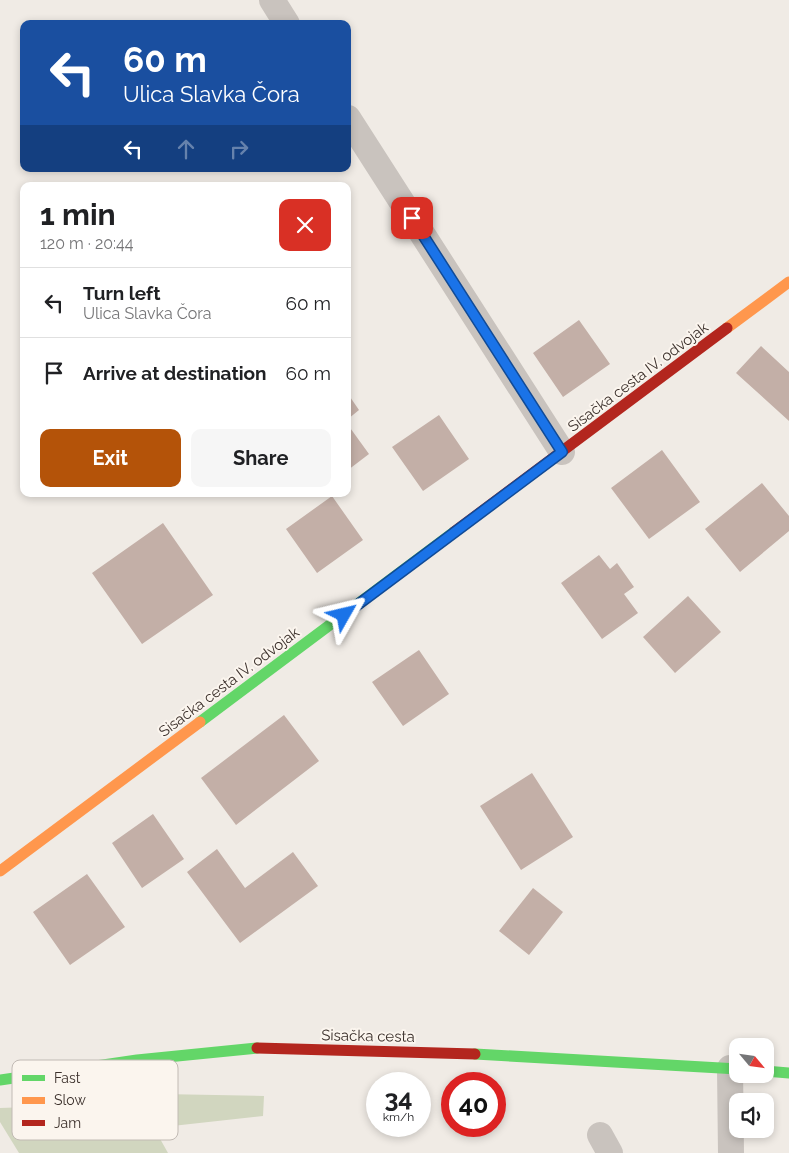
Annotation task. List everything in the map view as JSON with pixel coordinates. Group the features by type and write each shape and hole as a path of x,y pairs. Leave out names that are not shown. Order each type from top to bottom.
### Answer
{"street":[{"path":"272,0 284,20"},
{"path":"351,123 562,452"},
{"name":"Sisačka cesta IV. odvojak","path":"0,871 789,282"},
{"name":"Sisačka cesta","path":"137,1060 253,1048 414,1051 729,1068"},
{"path":"774,1072 789,1073"},
{"path":"731,1153 733,1083"}],"green space":[{"path":"178,1094 264,1096 263,1116 178,1125"},
{"path":"0,1108 12,1108 12,1140 161,1140 168,1153 19,1153 0,1122"}],"building":[{"path":"579,320 610,364 563,397 533,353"},
{"path":"761,346 789,372 789,421 736,373"},
{"path":"351,398 359,410 351,417"},
{"path":"439,415 469,459 423,491 392,447"},
{"path":"351,429 369,454 351,468"},
{"path":"662,450 700,502 649,539 611,488"},
{"path":"762,483 789,516 789,531 740,572 705,529"},
{"path":"333,497 363,540 317,573 286,529"},
{"path":"163,523 213,595 142,644 92,573"},
{"path":"599,555 610,569 617,563 634,587 624,594 638,613 602,639 561,583"},
{"path":"688,596 721,632 675,673 643,637"},
{"path":"419,650 449,694 403,726 372,682"},
{"path":"284,715 319,761 236,825 201,778"},
{"path":"532,773 573,837 521,870 480,806"},
{"path":"153,814 184,859 142,888 112,843"},
{"path":"217,849 245,888 293,852 318,886 240,943 187,872"},
{"path":"87,874 125,927 70,965 33,912"},
{"path":"533,888 563,912 529,955 499,931"}],"traffic: fast":[{"path":"200,722 454,532"},
{"path":"137,1060 257,1048"},
{"path":"475,1054 729,1068"},
{"path":"774,1072 789,1073"},
{"path":"0,1080 12,1078"}],"traffic: slow":[{"path":"727,328 789,282"},
{"path":"0,871 200,722"}],"traffic: jam":[{"path":"454,532 727,328"},
{"path":"257,1048 475,1054"}],"route":[{"path":"344,615 562,452 412,218"}]}
